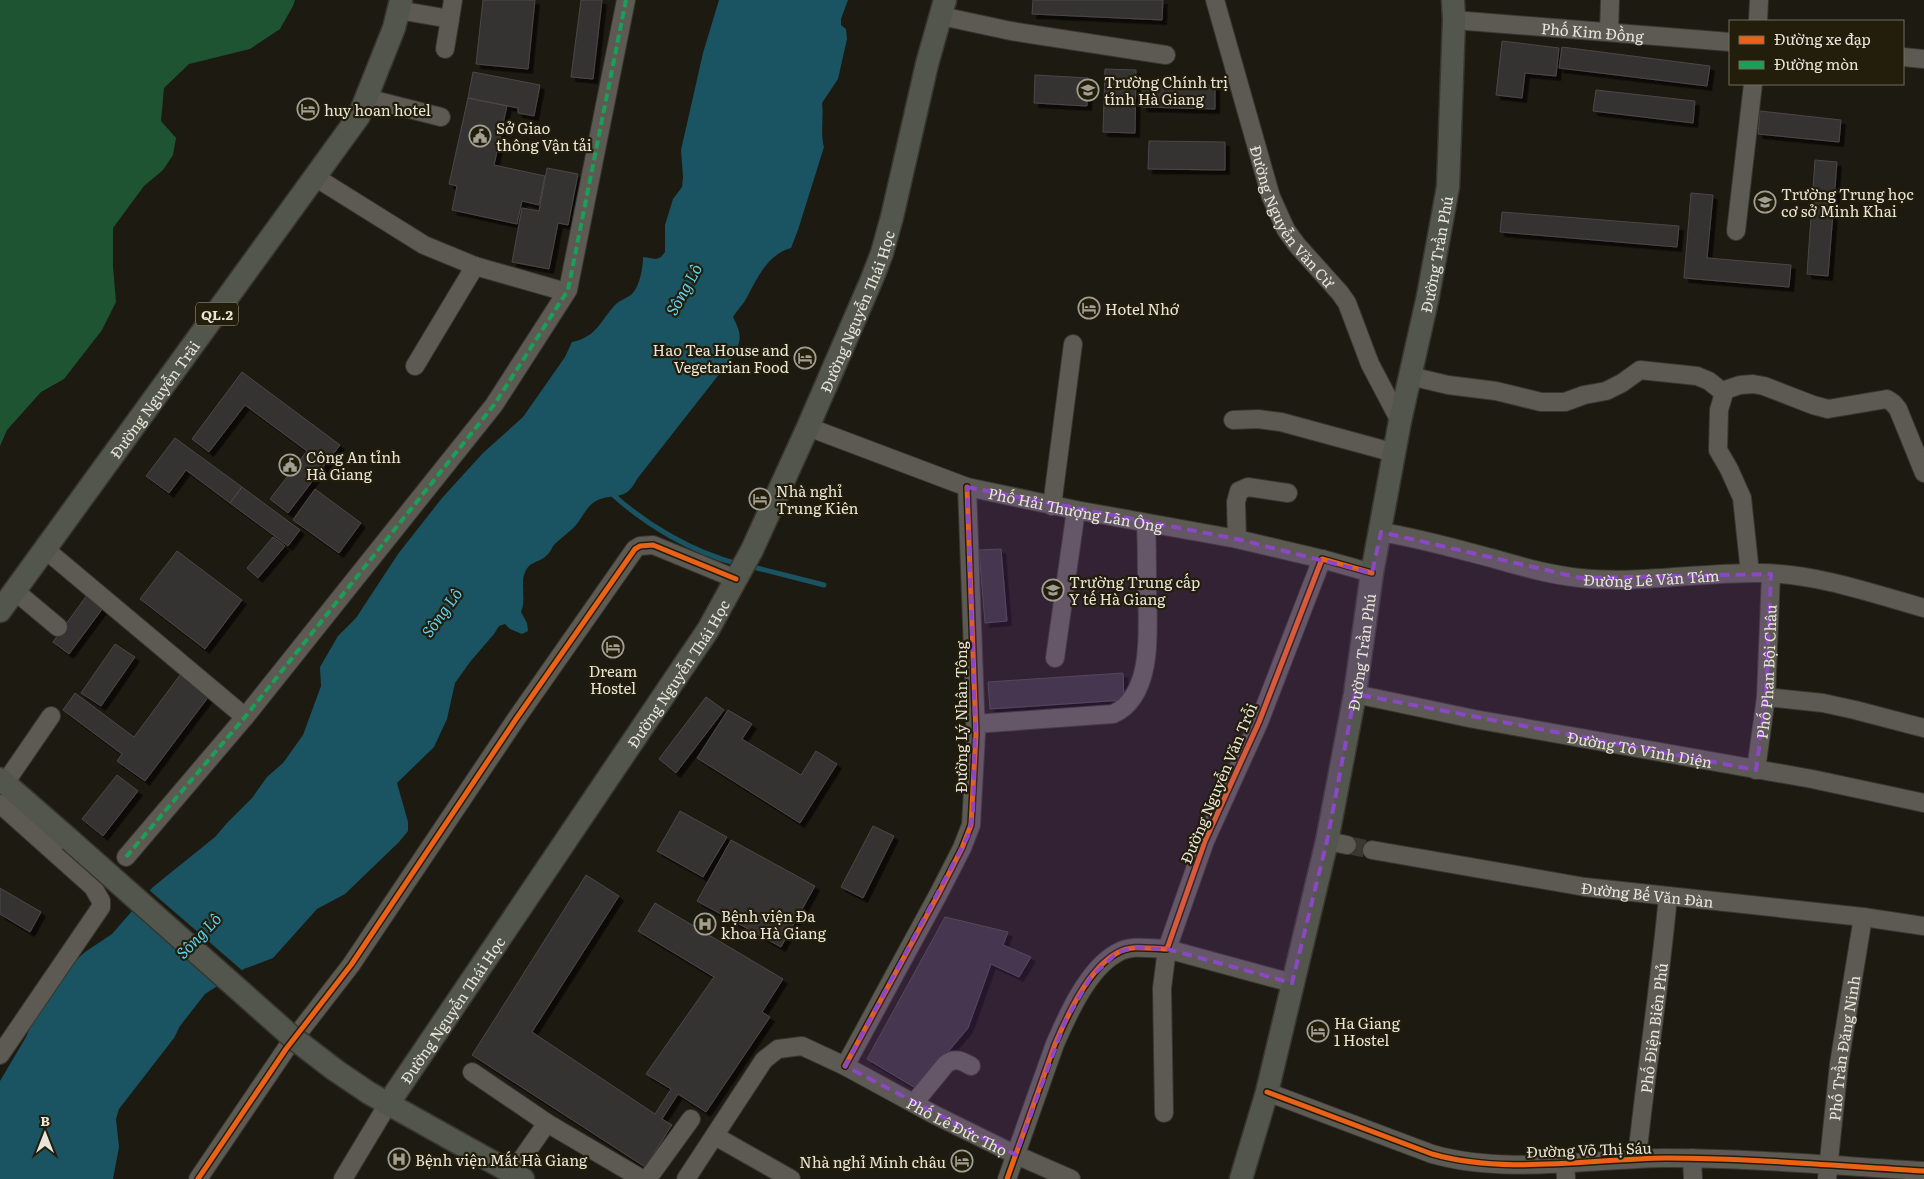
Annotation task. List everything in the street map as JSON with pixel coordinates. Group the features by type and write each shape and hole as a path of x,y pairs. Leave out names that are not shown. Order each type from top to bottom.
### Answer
{"main road":[{"name":"Đường Nguyễn Trãi","path":"0,611 359,116 394,28 399,5"},
{"name":"Đường Nguyễn Thái Học","path":"388,1104 708,630 752,550 808,427 882,253 927,64 943,8"},
{"name":"Đường Trần Phú","path":"1241,1179 1267,1092 1292,984 1337,843 1372,572 1381,532 1400,421 1428,296 1448,187 1454,10"},
{"path":"2,789 70,840 285,1031 335,1070 388,1104 517,1176"}],"street":[{"path":"445,49 453,0"},
{"path":"126,857 245,717 494,405 566,292 626,0"},
{"name":"Đường Nguyễn Văn Cừ","path":"1216,0 1271,197 1279,215 1297,245 1340,292 1347,303 1370,364 1400,421"},
{"path":"1609,32 1610,0"},
{"path":"1758,20 1759,0"},
{"path":"399,5 450,19"},
{"path":"943,8 1011,32 1166,54"},
{"name":"Phố Kim Đồng","path":"1454,10 1609,32 1729,42"},
{"path":"1904,57 1924,59"},
{"path":"1736,231 1752,85"},
{"path":"366,98 441,117"},
{"path":"315,177 424,244 475,266 566,292"},
{"path":"415,366 475,266"},
{"path":"1052,506 1074,344"},
{"path":"1410,376 1496,391 1541,402 1565,402 1606,390 1622,383 1640,370 1697,376 1709,381 1724,393"},
{"path":"1750,573 1742,498 1730,468 1718,450 1719,410 1724,393 1728,390 1740,384 1758,385 1828,409 1887,399 1898,409 1924,473"},
{"path":"1232,420 1258,419 1281,422 1395,453"},
{"name":"Phố Hải Thượng Lãn Ông","path":"808,427 967,487 1052,506 1237,538 1322,559"},
{"name":"Đường Lý Nhân Tông","path":"846,1066 939,894 968,836 971,825 976,724 967,487"},
{"path":"1237,538 1236,502 1239,491 1248,488 1288,493"},
{"path":"1055,658 1076,510"},
{"path":"976,724 1113,714 1122,710 1128,704 1138,686 1147,653 1146,523"},
{"name":"Đường Lê Văn Tám","path":"1381,532 1428,541 1554,574 1581,578 1631,579 1750,573 1772,574 1813,578 1924,608"},
{"path":"198,1179 286,1049 351,965 516,719 635,549 640,546 653,544 737,577"},
{"path":"46,550 245,717"},
{"path":"1322,559 1372,572"},
{"name":"Đường Nguyễn Văn Trỗi","path":"1164,1113 1162,988 1167,950 1204,841 1259,722 1322,559"},
{"name":"Phố Phan Bội Châu","path":"1756,770 1766,697 1772,574"},
{"path":"15,591 58,627"},
{"name":"Đường Tô Vĩnh Diện","path":"1355,694 1474,719 1855,787 1924,803"},
{"path":"1766,697 1831,705 1924,728"},
{"path":"0,1055 101,907 101,901 94,887 2,789 51,716"},
{"name":"Đường Bế Văn Đàn","path":"1372,850 1585,887 1863,917 1924,926"},
{"name":"Phố Điện Biên Phủ","path":"1637,1158 1653,1014 1662,960 1668,896"},
{"name":"Phố Trần Đăng Ninh","path":"1828,1172 1839,1064 1863,917"},
{"path":"1007,1179 1064,1022 1091,977 1118,952 1135,948 1167,950 1292,984"},
{"path":"686,1179 764,1060 778,1049 802,1046 846,1066"},
{"path":"914,1104 946,1064 952,1060 962,1061 971,1066"},
{"name":"Phố Lê Đức Thọ","path":"846,1066 914,1104 1016,1155 1071,1179"},
{"path":"472,1072 547,1123 644,1179 648,1178 691,1119"},
{"name":"Đường Võ Thị Sáu","path":"1267,1092 1452,1160 1565,1171 1637,1158 1692,1158 1828,1172 1915,1173"},
{"path":"343,1179 388,1104"},
{"path":"517,1176 547,1123"},
{"path":"715,1136 790,1179"},
{"path":"1692,1158 1693,1179"}],"highlighted area":[{"path":"967,487 1237,539 1372,573 1381,532 1581,578 1771,574 1766,697 1756,770 1355,694 1327,841 1292,983 1167,949 1135,948 1118,952 1091,977 1065,1022 1016,1155 845,1066 968,836 973,812 975,724"}],"green space":[{"path":"0,0 295,0 280,29 250,49 189,64 164,88 161,121 176,138 173,155 163,170 144,186 113,228 113,266 116,302 102,330 64,379 41,392 7,430 0,446"}],"water":[{"name":"Sông Lô","path":"719,0 848,0 841,19 841,25 846,29 847,39 838,79 822,103 824,147 798,230 791,248 769,261 733,317 740,336 735,354 632,487 622,495 606,497 593,503 576,525 555,544 548,554 528,567 523,580 523,607 521,612 527,623 528,631 522,634 510,629 505,624 499,626 455,683 447,719 434,747 397,783 408,822 408,831 399,842 345,894 317,909 273,958 244,969 205,994 180,1026 174,1038 119,1109 116,1119 119,1147 113,1179 0,1179 0,1081 26,1037 48,986 85,952 112,934 153,887 215,837 252,798 267,777 283,763 303,735 321,686 320,667 338,636 356,618 398,554 442,498 483,453 523,417 565,357 572,342 580,340 593,332 615,305 635,291 642,271 643,257 656,259 665,252 665,225 673,199 682,187 681,150 703,53"}],"pier":[{"path":"148,889 244,972 221,987 131,909"}],"building":[{"path":"483,0 535,0 528,69 476,64"},
{"path":"581,0 602,0 593,79 571,77"},
{"path":"1033,0 1163,0 1162,20 1032,14"},
{"path":"1502,41 1559,48 1556,76 1525,73 1522,98 1496,95"},
{"path":"1562,47 1710,66 1707,86 1559,68"},
{"path":"1105,69 1136,70 1135,133 1103,132"},
{"path":"473,72 540,85 534,116 518,113 518,108 468,98"},
{"path":"1035,75 1088,78 1087,106 1034,103"},
{"path":"1143,85 1215,86 1215,109 1142,107"},
{"path":"1596,90 1695,101 1693,123 1593,111"},
{"name":"Sở Giao thông Vận tải","path":"468,98 507,106 494,165 545,176 539,205 522,201 517,224 452,210 457,186 449,184"},
{"path":"1760,111 1841,120 1839,142 1758,134"},
{"path":"1149,141 1225,142 1225,170 1148,169"},
{"path":"1815,160 1837,162 1828,276 1807,274"},
{"path":"547,168 578,174 568,225 558,223 549,269 512,262 522,208 539,211"},
{"path":"1691,193 1713,195 1707,258 1791,265 1789,287 1684,278"},
{"path":"1502,212 1679,226 1677,247 1500,232"},
{"path":"242,372 340,445 288,513 270,499 307,451 245,405 209,452 192,439"},
{"path":"175,438 242,487 230,503 186,470 169,493 146,476"},
{"path":"242,487 300,530 288,546 230,503"},
{"path":"315,489 361,523 339,553 293,520"},
{"path":"273,537 285,546 258,578 247,568"},
{"path":"1001,549 1007,621 985,623 979,550"},
{"path":"177,551 242,600 205,649 140,599"},
{"path":"90,591 106,604 69,654 53,642"},
{"path":"115,644 135,657 101,706 81,693"},
{"path":"1123,673 1124,700 990,709 988,682"},
{"path":"180,675 209,696 145,781 117,761 122,754 63,710 75,693 134,737"},
{"path":"706,697 724,710 676,773 659,759"},
{"path":"728,710 752,724 742,739 801,775 816,751 837,764 800,823 697,758"},
{"path":"117,775 138,791 103,836 82,819"},
{"path":"680,811 727,837 703,877 657,851"},
{"path":"873,826 894,836 863,898 841,887"},
{"path":"731,840 815,886 781,947 697,901"},
{"path":"586,875 619,896 532,1032 655,1114 671,1089 646,1074 714,977 638,931 655,903 783,979 762,1012 770,1017 706,1112 678,1094 662,1119 672,1125 645,1167 472,1055"},
{"path":"0,888 41,912 30,932 0,914"},
{"path":"945,917 1008,932 1003,945 1031,957 1019,977 991,964 968,1028 917,1089 867,1059"}],"waterway":[{"path":"611,493 639,516 670,536 687,545 738,564"},
{"path":"749,566 824,585"}],"tunnel":[{"path":"1347,845 1372,850"}],"marked path":[{"path":"126,857 245,717 494,405 568,290 626,0"}],"cycle path":[{"path":"845,1066 939,893 962,848 971,825 976,734 967,487"},
{"path":"198,1179 286,1049 351,965 516,719 635,549 640,546 653,545 736,579"},
{"path":"1007,1179 1055,1044 1066,1019 1088,981 1107,960 1123,950 1135,948 1167,949 1205,841 1259,722 1322,559 1372,573"},
{"path":"1267,1092 1432,1154 1489,1164 1518,1165 1698,1158 1924,1171"}],"place":[{"name":"Trường Chính trị tỉnh Hà Giang","path":"1088,90"},
{"name":"huy hoan hotel","path":"308,109"},
{"name":"Sở Giao thông Vận tải","path":"480,136"},
{"name":"Trường Trung học cơ sở Minh Khai","path":"1765,202"},
{"name":"Hotel Nhớ","path":"1089,308"},
{"name":"Hao Tea House and Vegetarian Food","path":"805,358"},
{"name":"Công An tỉnh Hà Giang","path":"290,465"},
{"name":"Nhà nghỉ Trung Kiên","path":"760,499"},
{"name":"Trường Trung cấp Y tế Hà Giang","path":"1053,590"},
{"name":"Dream Hostel","path":"613,647"},
{"name":"Bệnh viện Đa khoa Hà Giang","path":"705,924"},
{"name":"Ha Giang 1 Hostel","path":"1318,1031"},
{"name":"Bệnh viện Mắt Hà Giang","path":"399,1159"},
{"name":"Nhà nghỉ Minh châu","path":"962,1161"}]}
